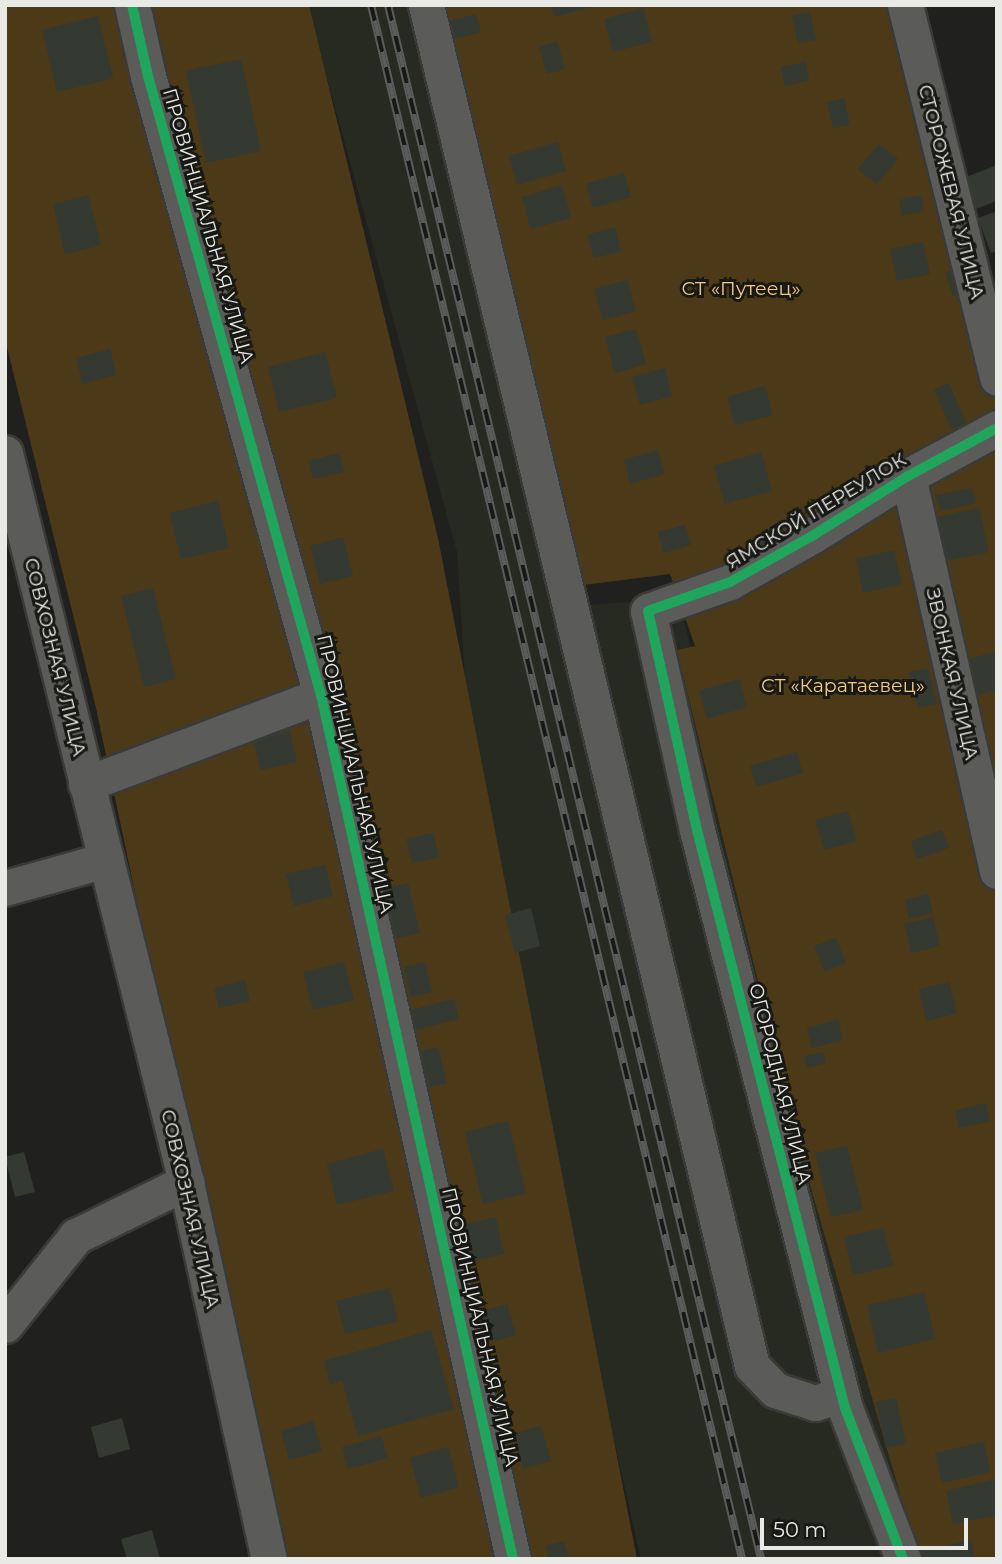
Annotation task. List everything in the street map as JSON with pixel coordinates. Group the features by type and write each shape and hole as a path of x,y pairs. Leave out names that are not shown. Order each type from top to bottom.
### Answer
{"street":[{"name":"ПРОВИНЦИАЛЬНАЯ УЛИЦА","path":"132,5 152,89 321,695 513,1559"},
{"path":"426,5 752,1366 775,1390 815,1403 842,1394"},
{"name":"СТОРОЖЕВАЯ УЛИЦА","path":"905,5 997,378"},
{"name":"ЯМСКОЙ ПЕРЕУЛОК","path":"648,611 730,582 812,537 908,476 997,428"},
{"name":"СОВХОЗНАЯ УЛИЦА","path":"5,453 186,1182 270,1559"},
{"name":"ЗВОНКАЯ УЛИЦА","path":"908,476 997,871"},
{"name":"ОГОРОДНАЯ УЛИЦА","path":"648,611 697,830 842,1394 904,1559"},
{"path":"86,784 321,695"},
{"path":"5,888 106,860"},
{"path":"5,1325 76,1236 186,1182"}],"shaded area":[{"path":"307,5 447,5 583,605 678,599 932,1559 641,1559 474,823 457,552"}],"green space":[{"path":"5,5 309,5 438,538 637,1559 276,1559 96,708 5,339"},
{"path":"442,5 901,5 997,350 997,1559 919,1559 796,1137 677,650 695,646 670,574 583,585"}],"building":[{"path":"551,5 595,5 595,6 554,17"},
{"path":"643,8 652,42 613,52 604,19"},
{"path":"810,12 816,40 798,43 792,16"},
{"path":"476,14 481,32 447,41 442,23"},
{"path":"98,16 113,78 57,92 42,30"},
{"path":"557,41 565,69 547,74 539,47"},
{"path":"241,59 261,151 206,163 186,71"},
{"path":"805,62 809,80 785,86 781,67"},
{"path":"844,98 850,125 833,128 827,102"},
{"path":"558,142 566,171 517,185 509,156"},
{"path":"879,144 898,159 877,184 858,169"},
{"path":"997,165 997,201 973,210 961,179"},
{"path":"624,173 631,197 593,208 586,184"},
{"path":"562,185 571,218 531,229 522,197"},
{"path":"88,195 101,245 65,254 53,204"},
{"path":"921,195 924,211 902,216 899,200"},
{"path":"997,211 997,251 991,253 978,218"},
{"path":"615,227 621,251 594,258 587,235"},
{"path":"923,242 930,274 897,281 890,249"},
{"path":"960,267 969,289 953,296 945,273"},
{"path":"627,280 636,311 603,320 594,289"},
{"path":"636,329 646,364 615,373 605,337"},
{"path":"110,349 116,375 82,384 76,358"},
{"path":"325,352 337,398 279,412 268,367"},
{"path":"665,368 672,396 640,405 632,377"},
{"path":"949,383 966,423 951,429 934,389"},
{"path":"765,386 773,415 735,425 727,397"},
{"path":"658,450 664,474 630,484 624,460"},
{"path":"761,452 772,491 725,504 714,466"},
{"path":"339,453 344,472 313,479 308,461"},
{"path":"972,488 976,503 940,511 936,495"},
{"path":"218,501 229,548 181,559 169,513"},
{"path":"979,508 989,552 942,562 932,518"},
{"path":"685,525 691,545 663,553 658,532"},
{"path":"343,537 353,576 320,584 310,546"},
{"path":"894,550 902,584 863,593 856,559"},
{"path":"153,588 176,679 144,687 121,596"},
{"path":"997,652 997,690 978,695 970,658"},
{"path":"928,668 937,704 918,708 909,672"},
{"path":"739,679 747,707 707,719 699,691"},
{"path":"290,731 297,762 261,770 253,740"},
{"path":"797,752 803,773 756,787 750,766"},
{"path":"848,811 857,841 824,850 815,820"},
{"path":"942,830 949,848 917,859 911,841"},
{"path":"433,833 439,857 412,863 406,839"},
{"path":"325,865 333,896 294,906 286,874"},
{"path":"408,883 420,933 394,939 382,889"},
{"path":"928,894 933,913 909,919 905,900"},
{"path":"531,908 540,946 515,953 505,915"},
{"path":"933,917 940,946 911,953 904,924"},
{"path":"836,938 846,963 824,971 814,946"},
{"path":"344,962 354,1000 313,1010 303,972"},
{"path":"425,962 432,992 411,997 404,967"},
{"path":"245,980 250,1001 219,1008 214,988"},
{"path":"949,982 957,1013 926,1021 919,989"},
{"path":"454,999 459,1019 408,1032 403,1012"},
{"path":"838,1020 843,1040 812,1048 807,1028"},
{"path":"438,1047 447,1083 426,1088 417,1052"},
{"path":"823,1052 826,1063 807,1068 804,1056"},
{"path":"986,1103 990,1121 959,1128 955,1111"},
{"path":"508,1121 526,1193 483,1204 465,1132"},
{"path":"847,1146 863,1210 831,1217 815,1153"},
{"path":"383,1149 394,1191 337,1205 327,1164"},
{"path":"24,1152 35,1192 15,1197 5,1157"},
{"path":"496,1217 504,1254 470,1262 461,1225"},
{"path":"883,1228 893,1266 853,1275 844,1237"},
{"path":"390,1288 398,1321 345,1334 336,1301"},
{"path":"924,1292 935,1339 878,1353 867,1305"},
{"path":"507,1304 516,1335 491,1342 482,1311"},
{"path":"431,1330 454,1409 358,1436 342,1381 330,1384 324,1361"},
{"path":"896,1398 906,1444 886,1448 876,1402"},
{"path":"122,1418 130,1449 99,1458 91,1427"},
{"path":"313,1421 322,1451 289,1460 281,1431"},
{"path":"541,1426 551,1461 523,1469 513,1434"},
{"path":"381,1436 388,1458 348,1469 342,1447"},
{"path":"984,1442 990,1472 942,1483 935,1453"},
{"path":"448,1447 459,1487 421,1498 410,1458"},
{"path":"997,1479 997,1515 953,1524 946,1491"},
{"path":"152,1530 160,1559 127,1559 121,1539"},
{"path":"971,1540 975,1559 923,1559 921,1551"},
{"path":"564,1541 569,1559 549,1559 545,1546"}],"railway":[{"path":"371,5 742,1559"},
{"path":"388,5 761,1559"}],"cycle path":[{"path":"132,5 148,76 321,695 513,1559"},
{"path":"903,1559 845,1408 697,830 648,611 730,582 812,536 908,476 997,428"}],"park label":[{"name":"СТ «Путеец»","path":"741,289"},
{"name":"СТ «Каратаевец»","path":"843,686"}]}
